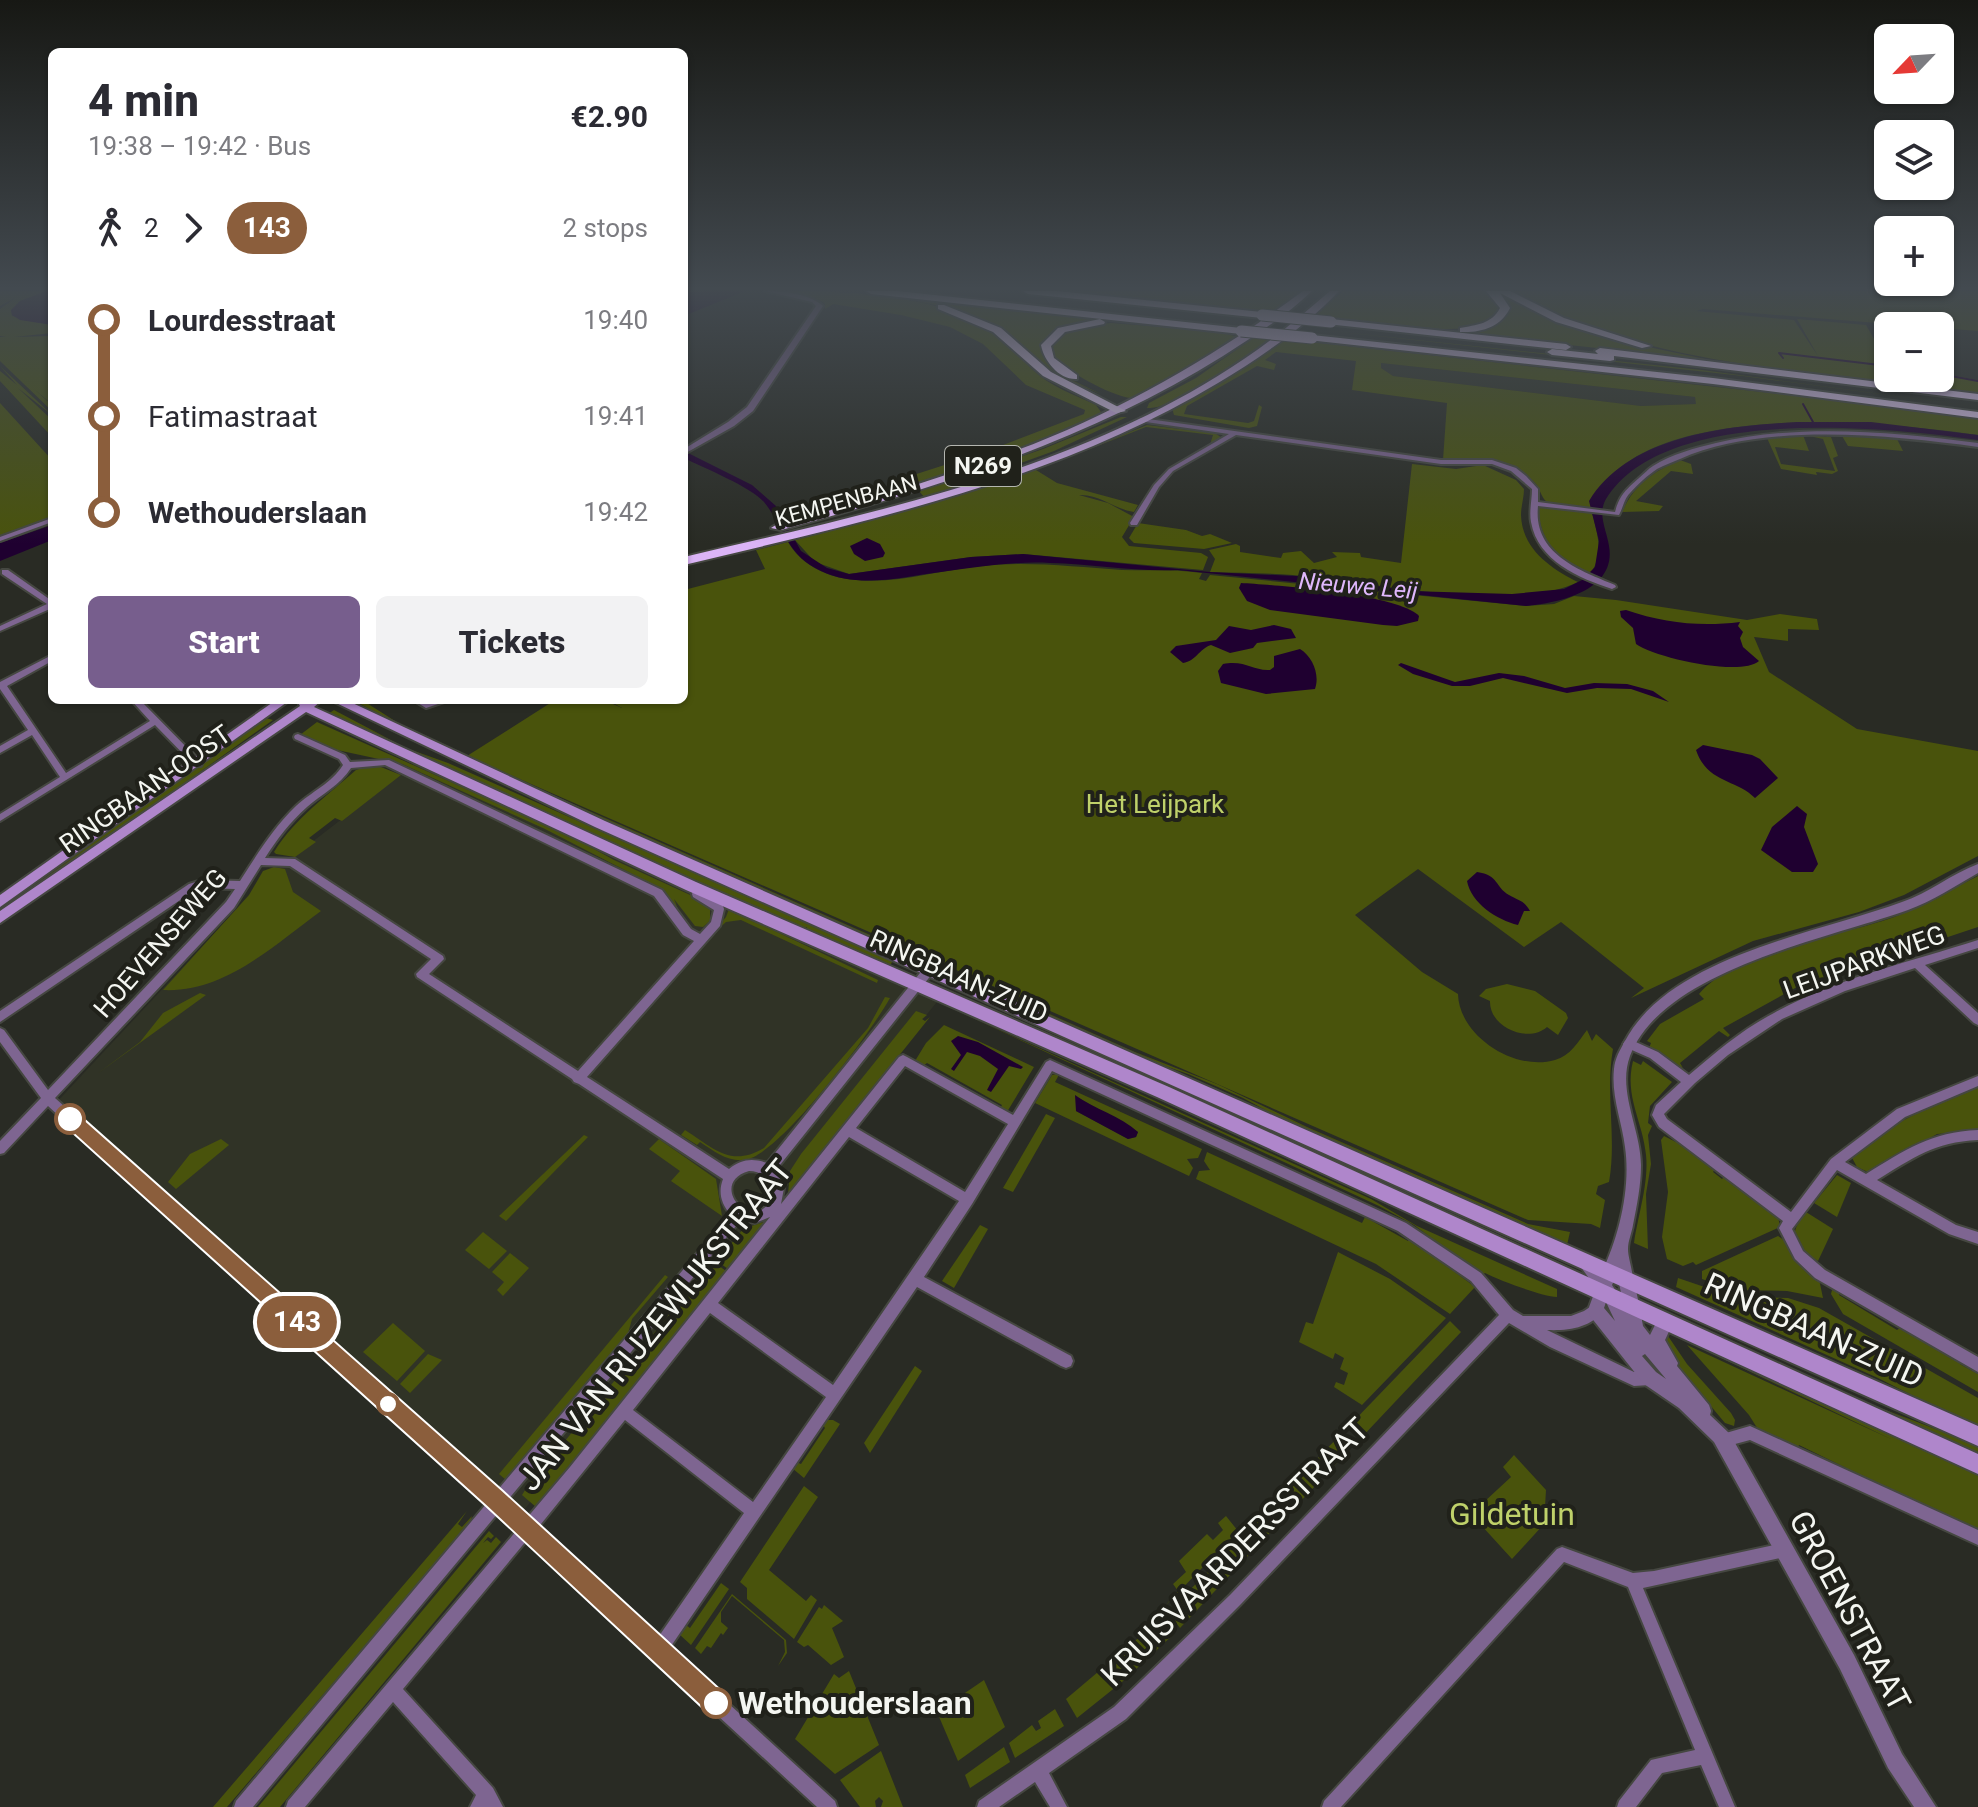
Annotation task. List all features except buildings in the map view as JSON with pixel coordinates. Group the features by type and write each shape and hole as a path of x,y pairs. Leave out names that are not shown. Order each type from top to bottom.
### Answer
{"highway":[{"path":"1050,375 1125,408 1152,415"},
{"path":"1071,375 1141,420"},
{"name":"KEMPENBAAN","path":"688,552 763,539 916,489 1050,441 1189,375"},
{"name":"KEMPENBAAN","path":"801,528 927,500 1016,470 1152,415 1222,375"},
{"path":"1670,375 1978,415"},
{"path":"1718,375 1978,406"},
{"path":"1819,375 1978,397"},
{"path":"745,551 763,539"}],"main road":[{"name":"RINGBAAN-OOST","path":"0,902 279,704"},
{"name":"RINGBAAN-OOST","path":"0,918 305,704"},
{"name":"RINGBAAN-ZUID","path":"312,704 691,886 1608,1290 1978,1436"},
{"name":"RINGBAAN-ZUID","path":"345,704 600,824 1583,1260"},
{"name":"RINGBAAN-ZUID","path":"1608,1290 1632,1309 1978,1464"}],"street":[{"path":"688,449 750,409 773,375"},
{"path":"1152,415 1234,432"},
{"path":"1141,420 1441,462 1477,459 1493,462 1531,485 1536,494 1534,522 1545,547 1574,571 1612,587"},
{"path":"1134,523 1156,486 1171,470 1225,442 1234,432"},
{"path":"1536,504 1619,513 1626,492 1651,472 1683,456 1733,441 1777,435 1842,432 1978,445"},
{"path":"0,539 48,521"},
{"path":"5,572 48,601"},
{"path":"0,629 48,606"},
{"path":"48,660 1,685 65,778"},
{"path":"139,704 198,764"},
{"path":"0,818 156,721"},
{"path":"0,750 33,731"},
{"path":"298,737 342,757 348,765 386,762 613,869 658,893 687,932 700,939"},
{"name":"HOEVENSEWEG","path":"0,1149 216,921 292,816 341,776 348,765"},
{"path":"257,861 292,862 439,959 421,974 731,1177"},
{"path":"1515,1318 1568,1324 1585,1321 1608,1290 1620,1248 1634,1165 1620,1084 1621,1067 1640,1024 1688,987 1738,961 1774,946 1906,906 1978,868"},
{"path":"0,1017 197,885 242,885"},
{"path":"578,1079 716,923 719,909 691,886"},
{"name":"LEIJPARKWEG","path":"1792,1220 1663,1123 1658,1115 1660,1109 1689,1081 1747,1037 1796,1007 1978,944"},
{"path":"1918,965 1978,1020"},
{"path":"769,1170 928,971"},
{"path":"0,1033 48,1099 498,1503 829,1807"},
{"path":"1629,1044 1654,1055 1689,1081"},
{"name":"JAN VAN RIJZEWIJKSTRAAT","path":"294,1807 624,1411 903,1060 1015,1122"},
{"name":"RINGBAAN-ZUID","path":"1015,1122 1050,1065 1402,1227 1476,1277 1515,1318 1555,1342 1634,1379 1650,1378"},
{"path":"1978,1081 1901,1113 1835,1163 1785,1228 1799,1255 1814,1269 1978,1365"},
{"path":"658,1651 915,1279 1015,1122"},
{"path":"848,1130 968,1200"},
{"path":"1866,1180 1935,1139 1953,1134 1978,1135"},
{"path":"1835,1163 1953,1230 1978,1238"},
{"path":"753,1166 769,1170 779,1186 775,1201 754,1215 738,1214 726,1202 724,1194 731,1177 753,1166"},
{"path":"242,1807 738,1214"},
{"name":"RINGBAAN-ZUID","path":"1583,1260 1608,1290 1632,1309 1636,1330 1690,1393 1724,1440"},
{"path":"915,1279 1066,1361"},
{"name":"RINGBAAN-ZUID","path":"1608,1290 1650,1378 1685,1402 1724,1440"},
{"name":"RINGBAAN-ZUID","path":"1608,1290 1627,1331 1642,1352 1673,1382 1690,1393"},
{"path":"709,1304 835,1395"},
{"name":"KRUISVAARDERSSTRAAT","path":"985,1807 1120,1713 1515,1318"},
{"path":"1665,1323 1656,1341 1666,1358 1709,1407 1724,1440 1750,1433 1978,1538"},
{"path":"624,1411 753,1511"},
{"name":"GROENSTRAAT","path":"1724,1440 1847,1662 1895,1761 1926,1807"},
{"path":"1330,1807 1562,1554 1633,1581 1784,1550"},
{"path":"1633,1581 1727,1807"},
{"path":"392,1689 487,1803"},
{"path":"1625,1807 1657,1766 1705,1756"},
{"path":"1038,1770 1059,1807"}],"shaded area":[{"path":"1495,375 1695,397 1697,404 1641,406 1393,376"},
{"path":"417,761 941,997 515,1521 54,1105 268,876"}],"green space":[{"path":"0,375 5,375 17,385 8,375 48,411 18,388 48,416 48,433 0,381"},
{"path":"15,375 48,375 48,401 35,390 48,401 48,407"},
{"path":"1016,375 1040,375 1062,390 1096,405 1101,412 1098,417 992,459 913,486 904,478 985,452 1084,414 1085,410 1026,385"},
{"path":"1078,375 1173,375 1130,398"},
{"path":"1220,375 1176,400 1147,408 1149,403 1196,378"},
{"path":"1228,375 1241,375 1187,406 1184,414 1248,423 1254,421 1259,405 1262,407 1257,426 1249,428 1174,415 1172,408"},
{"path":"1354,375 1392,375 1641,406 1696,404 1695,397 1495,375 1612,375 1978,418 1978,435 1883,425 1824,423 1764,424 1706,432 1654,448 1614,473 1590,509 1547,502 1524,473 1502,462 1443,460 1447,403 1352,390"},
{"path":"1737,375 1743,376 1978,407"},
{"path":"1827,375 1874,375 1874,381"},
{"path":"1954,376 1978,380 1978,393 1954,390"},
{"path":"0,403 48,456 48,520 0,537"},
{"path":"1127,417 1054,451 925,498 919,491 1043,449"},
{"path":"1147,425 1215,433 1222,438 1209,448 1213,435 1146,427 1036,470 1057,483 1138,505 1134,512 1094,497 1079,495 1108,503 1134,517 1122,537 1129,546 1201,553 1208,557 1203,570 1023,554 971,557 849,574 815,562 795,540 973,489"},
{"path":"1803,435 1809,451 1775,447 1781,464 1835,471 1823,439 1805,435 1831,437 1838,456 1833,458 1838,471 1832,474 1816,472 1817,475 1781,469 1767,438"},
{"path":"1842,436 1897,439 1903,451 1848,446"},
{"path":"1680,460 1691,464 1693,474 1671,471 1636,501 1663,506 1659,511 1622,512 1645,480"},
{"path":"1412,464 1456,469 1483,465 1516,480 1524,489 1521,515 1532,548 1548,564 1578,582 1552,591 1486,596 1302,576 1210,572 1215,559 1209,550 1236,544 1240,546 1240,552 1281,558 1283,553 1301,551 1314,563 1337,557 1332,552 1360,553 1361,557 1401,563"},
{"path":"1538,506 1592,513 1598,552 1590,574 1569,564 1552,549 1542,529"},
{"path":"1138,523 1186,530 1202,536 1210,534 1232,543 1204,549 1134,543 1129,538"},
{"name":"Het Leijpark","path":"788,542 799,556 822,572 865,581 982,566 1035,564 1192,572 1202,573 1199,579 1206,581 1210,575 1526,606 1554,604 1574,596 1747,620 1780,614 1817,619 1819,630 1788,629 1788,641 1754,637 1769,672 1857,729 1978,751 1978,856 1904,895 1859,912 1753,941 1631,998 1644,988 1561,922 1524,947 1418,869 1355,915 1422,972 1458,994 1468,1024 1479,1037 1507,1055 1523,1061 1555,1060 1569,1052 1587,1030 1592,1041 1596,1034 1613,1049 1610,1083 1611,1165 1609,1182 1598,1186 1596,1194 1605,1200 1600,1228 1591,1224 1528,1220 467,756 549,704 613,704 622,708 615,704 688,704 688,589 765,569 756,550"},
{"path":"360,704 368,704 417,735 961,975 959,978 447,752"},
{"path":"334,710 406,748 448,763 893,961 888,968 805,930 807,927 803,929 367,734 328,714"},
{"path":"266,718 273,720 0,914 0,910"},
{"path":"317,722 565,833 614,860 699,899 710,909 710,921 703,927 695,926 674,899 680,914 665,896 640,878 545,829 402,764 337,750 300,735"},
{"path":"381,767 401,775 342,821 335,818 309,838 316,842 295,857 274,852 312,808 356,770"},
{"path":"274,867 285,869 293,892 321,911 267,952 228,975 186,989 163,990 249,895 263,871"},
{"path":"1978,876 1978,927 1906,951 1913,958 1909,959 1902,952 1801,985 1807,992 1797,987 1723,1028 1730,1035 1728,1037 1719,1031 1680,1063 1683,1068 1649,1048 1651,1043 1647,1041 1660,1024 1704,999 1699,994 1715,979 1737,966 1790,946 1894,917"},
{"path":"729,909 878,980 877,983 741,920 726,922 708,938"},
{"path":"973,980 1135,1052 1217,1084 1528,1224 1570,1232 1567,1245 1296,1127 1243,1098 1133,1055 971,984"},
{"path":"1507,984 1535,991 1566,1013 1568,1018 1558,1035 1547,1027 1530,1034 1520,1033 1496,1018 1490,1001 1479,996 1486,989"},
{"path":"200,993 206,995 97,1074 140,1042 163,1013"},
{"path":"885,997 890,998 880,1014 824,1090 761,1153 745,1160 732,1159 681,1135 685,1130 714,1149 732,1156 752,1154 764,1148 868,1028"},
{"path":"962,997 1095,1057 1124,1064 1382,1179 1381,1183 960,1000"},
{"path":"953,1009 1371,1199 1417,1226 1557,1289 1557,1297 1521,1288 1485,1273 1481,1276 1414,1225 1379,1206"},
{"path":"916,1011 927,1015 922,1019 925,1021 930,1017 788,1194 790,1171 801,1154"},
{"path":"944,1025 1034,1067 1007,1112 1000,1109 1002,1105 927,1063 923,1066 915,1061 926,1043"},
{"path":"1633,1061 1641,1065 1643,1061 1672,1082 1650,1106 1648,1123 1652,1126 1648,1135 1651,1164 1646,1194 1648,1249 1634,1243 1647,1166 1631,1086"},
{"path":"1060,1073 1055,1082 1202,1149 1198,1158 1187,1159 1193,1168 1189,1176 1035,1103 1052,1075","holes":["1079,1098 1138,1132 1136,1137 1128,1139 1076,1111"]},
{"path":"1978,1087 1978,1131 1937,1134 1870,1173 1857,1167 1851,1156 1883,1133 1926,1108"},
{"path":"1046,1114 1055,1118 1013,1192 1003,1188"},
{"path":"584,1135 588,1137 506,1221 499,1216"},
{"path":"1664,1136 1676,1142 1679,1140 1716,1168 1713,1172 1722,1179 1726,1175 1778,1216 1780,1227 1696,1265 1693,1262 1683,1266 1667,1259 1662,1237 1668,1192 1661,1140"},
{"path":"221,1139 229,1145 176,1189 168,1182 190,1154"},
{"path":"659,1139 716,1179 722,1216 671,1181 680,1171 649,1149"},
{"path":"1207,1152 1362,1223 1365,1217 1408,1241 1410,1238 1475,1287 1450,1314 1376,1264 1196,1179 1199,1171 1210,1170 1204,1161"},
{"path":"1837,1175 1851,1183 1837,1217 1814,1203"},
{"path":"1806,1212 1833,1229 1818,1261 1803,1251 1795,1240 1796,1228"},
{"path":"766,1221 728,1269 717,1261 743,1229"},
{"path":"980,1225 988,1229 954,1288 942,1281"},
{"path":"483,1232 507,1251 489,1269 465,1250"},
{"path":"1778,1236 1800,1264 1819,1279 1823,1298 1787,1291 1733,1290 1702,1279 1702,1271"},
{"path":"1338,1252 1390,1279 1446,1318 1362,1405 1334,1387 1336,1382 1344,1385 1348,1373 1340,1369 1344,1358 1335,1353 1333,1359 1299,1342 1306,1322 1313,1324"},
{"path":"510,1253 529,1268 503,1296 497,1290 504,1282 492,1272"},
{"path":"715,1263 726,1271 536,1507 522,1495 527,1487 705,1271"},
{"path":"665,1275 668,1277 632,1319 627,1337 506,1480 499,1474"},
{"path":"1678,1278 1734,1297 1788,1298 1819,1308 1978,1398 1978,1429 1878,1378 1676,1287"},
{"path":"1832,1290 1839,1291 1839,1295 1897,1330 1900,1328 1959,1360 1960,1364 1978,1374 1978,1392 1843,1314 1831,1294"},
{"path":"1450,1321 1461,1332 1361,1438 1349,1426"},
{"path":"393,1323 425,1351 397,1381 363,1352"},
{"path":"1703,1328 1875,1406 1978,1445 1978,1456 1702,1332"},
{"path":"1668,1336 1687,1364 1731,1413 1734,1426 1725,1423 1668,1355 1664,1344"},
{"path":"1686,1341 1978,1473 1978,1534 1965,1527 1965,1523 1847,1472 1846,1468 1799,1445 1798,1449 1759,1431 1749,1415 1687,1345 1893,1440"},
{"path":"428,1354 442,1360 410,1393 400,1384"},
{"path":"915,1366 922,1371 870,1453 864,1443"},
{"path":"825,1420 840,1424 804,1478 792,1468 796,1462 801,1464 825,1428 822,1424"},
{"path":"1341,1434 1353,1446 1329,1471 1318,1458"},
{"name":"Gildetuin","path":"1514,1455 1546,1490 1544,1524 1512,1559 1471,1514 1511,1477 1503,1467"},
{"path":"1315,1462 1319,1466 1311,1481 1315,1486 1297,1505 1285,1492"},
{"path":"804,1486 818,1497 769,1570 806,1601 811,1595 817,1600 794,1639 747,1599 747,1588 740,1582"},
{"path":"1269,1510 1280,1522 1180,1628 1168,1612"},
{"path":"467,1511 458,1524 462,1527 472,1516 470,1523 227,1807 213,1807"},
{"path":"1226,1516 1238,1531 1165,1606 1178,1591 1173,1584 1186,1572 1179,1561 1207,1534 1213,1540 1223,1530 1218,1523"},
{"path":"489,1531 494,1536 491,1539 488,1537 483,1543 487,1540 491,1543 496,1537 501,1542 280,1807 258,1807"},
{"path":"721,1583 729,1589 691,1645 679,1634 686,1625 690,1628"},
{"path":"732,1594 786,1640 787,1653 778,1666 785,1652 784,1640 732,1596 721,1612 721,1622 728,1628 711,1648 707,1646 701,1654 695,1648"},
{"path":"824,1605 843,1621 832,1628 844,1657 831,1665 808,1645 804,1647 797,1642 819,1607 822,1609"},
{"path":"1162,1618 1174,1634 1077,1718 1066,1699"},
{"path":"849,1671 879,1745 835,1774 795,1739 834,1674 839,1678"},
{"path":"984,1680 1005,1727 958,1761 937,1712"},
{"path":"1055,1709 1064,1726 1015,1758 1009,1743 1032,1725 1036,1731 1041,1728 1038,1721"},
{"path":"1004,1747 1010,1762 970,1788 965,1775"},
{"path":"881,1751 903,1807 881,1807 883,1801 879,1797 875,1801 876,1807 860,1807 840,1780"}],"water":[{"name":"Nieuwe Leij","path":"1797,422 1871,422 1978,435 1978,440 1889,430 1779,429 1725,435 1676,448 1635,469 1606,499 1602,517 1609,561 1604,574 1595,584 1568,598 1526,606 1178,570 1050,563 996,565 880,580 850,579 809,565 793,549 758,496 688,460 688,453 752,485 776,506 801,551 827,568 849,574 971,557 1023,554 1210,572 1315,577 1409,591 1512,594 1564,589 1582,580 1595,567 1599,541 1589,501 1607,479 1629,461 1682,438 1741,427"},
{"path":"48,526 48,542 0,561 0,543"},
{"path":"867,538 880,544 885,553 883,557 865,561 854,554 850,546"},
{"path":"1241,583 1362,596 1407,608 1419,616 1418,621 1397,626 1383,625 1270,610 1247,601 1239,588"},
{"path":"1620,611 1682,623 1740,622 1738,626 1743,632 1740,638 1743,647 1759,661 1735,667 1717,666 1661,655 1636,644 1633,628 1621,617"},
{"path":"1274,625 1291,629 1296,638 1257,643 1253,648 1230,653 1211,645 1183,663 1170,652 1176,646 1216,640 1229,626 1251,630"},
{"path":"1300,649 1314,667 1317,678 1315,689 1266,694 1221,683 1218,671 1223,664 1238,663 1270,670 1274,667 1274,656"},
{"path":"1401,663 1455,682 1499,673 1524,676 1565,688 1594,683 1627,684 1653,691 1669,702 1631,689 1597,688 1567,693 1503,678 1470,686 1452,686 1413,674 1398,665"},
{"path":"1703,745 1752,755 1778,778 1755,798 1707,769 1696,750"},
{"path":"1797,806 1807,814 1804,827 1818,864 1813,872 1792,872 1761,850 1772,827"},
{"path":"1477,872 1493,878 1505,892 1528,907 1530,911 1524,911 1518,925 1494,915 1479,903 1467,881"},
{"path":"958,1036 978,1042 1023,1067 1009,1066 991,1092 987,1090 998,1069 980,1056 967,1052 954,1071 951,1069 961,1055 951,1041"},
{"path":"1075,1095 1131,1126 1138,1132 1136,1137 1128,1139 1076,1111"}],"waterway":[{"path":"1954,377 1978,381"},
{"path":"1803,404 1813,422"}],"bus line":[{"name":"143","path":"70,1119 494,1498 525,1530 716,1703"}],"place":[{"name":"Wethouderslaan","path":"716,1703"}]}
